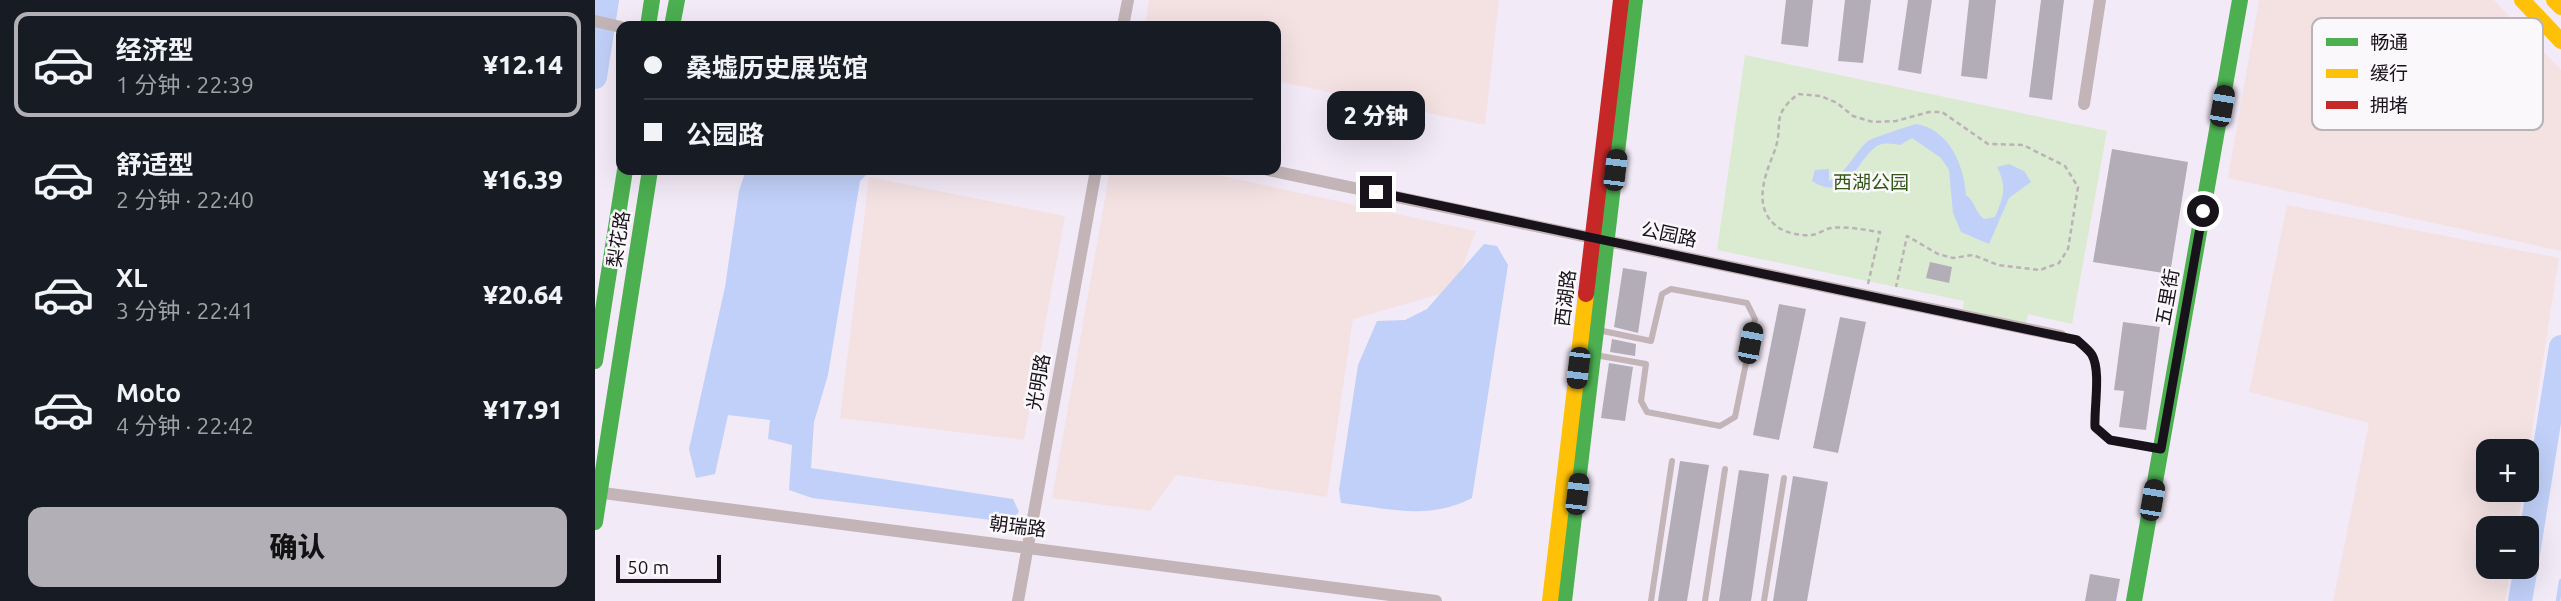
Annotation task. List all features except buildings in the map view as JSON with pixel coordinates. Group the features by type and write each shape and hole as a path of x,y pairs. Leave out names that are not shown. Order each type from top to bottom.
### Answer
{"main road":[{"path":"649,21 652,0"},
{"path":"673,21 677,0"},
{"name":"西湖路","path":"1564,601 1596,330 1600,239 1621,0"},
{"name":"西湖路","path":"1550,601 1635,0"},
{"name":"五里街","path":"2134,601 2241,0"},
{"path":"2522,0 2539,18"},
{"path":"2554,0 2561,8"},
{"path":"2543,22 2561,41"},
{"name":"梨花路","path":"595,361 624,175"},
{"name":"梨花路","path":"595,522 597,492 649,175"}],"street":[{"path":"1124,21 1128,0"},
{"path":"2084,104 2100,0"},
{"path":"595,21 616,26"},
{"name":"公园路","path":"1281,173 2061,336"},
{"name":"光明路","path":"1018,601 1095,175"},
{"name":"朝瑞路","path":"597,492 1436,601"}],"lane":[{"path":"1593,355 1646,364 1641,401 1647,412 1720,426 1735,417 1755,319 1747,303 1671,289 1662,294 1651,341 1596,330"},
{"path":"2061,336 2077,340 2092,355 2098,376 2094,403 2095,427 2110,440 2161,449"},
{"path":"1650,601 1672,460"},
{"path":"1705,601 1725,469"},
{"path":"1764,601 1784,478"}],"path":[{"path":"1866,295 1880,232 1831,228 1811,235 1786,232 1768,220 1762,205 1765,176 1780,141 1778,121 1783,106 1798,94 1821,96 1837,103 1853,116 1873,122 1896,121 1929,112 1942,112 1988,144 2023,145 2065,166 2078,187 2068,249 2059,262 2040,270 1998,265 1973,255 1953,258 1938,254 1907,236 1893,301"}],"shaded area":[{"path":"1149,0 1499,0 1485,125 1281,82 1281,21 1146,21"},
{"path":"2259,0 2494,0 2511,18 2312,18 2312,130 2543,130 2543,51 2561,70 2561,251 2228,178"},
{"path":"1109,175 1217,175 1476,231 1454,290 1353,319 1327,497 1176,475 1150,511 1052,498"},
{"path":"869,177 1065,216 1024,440 840,418"},
{"path":"2287,205 2559,258 2531,439 2476,439 2476,502 2521,502 2519,516 2476,516 2476,579 2509,579 2505,601 2333,601 2369,423 2249,392"}],"green space":[{"name":"西湖公园","path":"1745,55 2107,131 2072,324 2028,314 2026,323 1963,309 1964,301 1717,250"}],"water":[{"path":"1916,124 1937,133 1953,150 1962,172 1966,195 1984,219 1995,217 2002,197 2002,180 1997,167 2009,164 2024,171 2031,182 2009,198 1989,244 1961,232 1953,213 1949,170 1941,158 1912,138 1900,145 1877,146 1843,184 1824,187 1812,181 1815,170 1829,169 1829,181 1846,168 1868,141"},
{"path":"744,175 866,175 860,181 828,375 814,422 811,468 1013,499 1019,512 1008,522 812,498 789,490 792,445 768,439 770,420 728,415 715,474 696,478 689,449 725,287 739,191"},
{"path":"1484,244 1497,246 1508,265 1472,498 1456,505 1424,511 1341,503 1339,490 1358,365 1377,321 1405,320 1427,309"}],"waterway":[{"path":"595,77 607,0"},
{"path":"2534,516 2561,347"},
{"path":"2520,601 2524,579"},
{"path":"2558,601 2561,581"}],"traffic: fast":[{"path":"649,21 652,0"},
{"path":"673,21 677,0"},
{"path":"1564,601 1635,0"},
{"path":"2134,601 2240,0"},
{"path":"595,361 624,175"},
{"path":"595,522 649,175"}],"traffic: slow":[{"path":"2522,0 2539,18"},
{"path":"2554,0 2561,7"},
{"path":"2543,22 2561,41"},
{"path":"1550,601 1586,294"}],"traffic: jam":[{"path":"1586,294 1621,0"}],"route":[{"path":"1376,192 2077,340 2092,355 2098,376 2094,403 2095,427 2110,440 2161,449 2203,211"}]}
